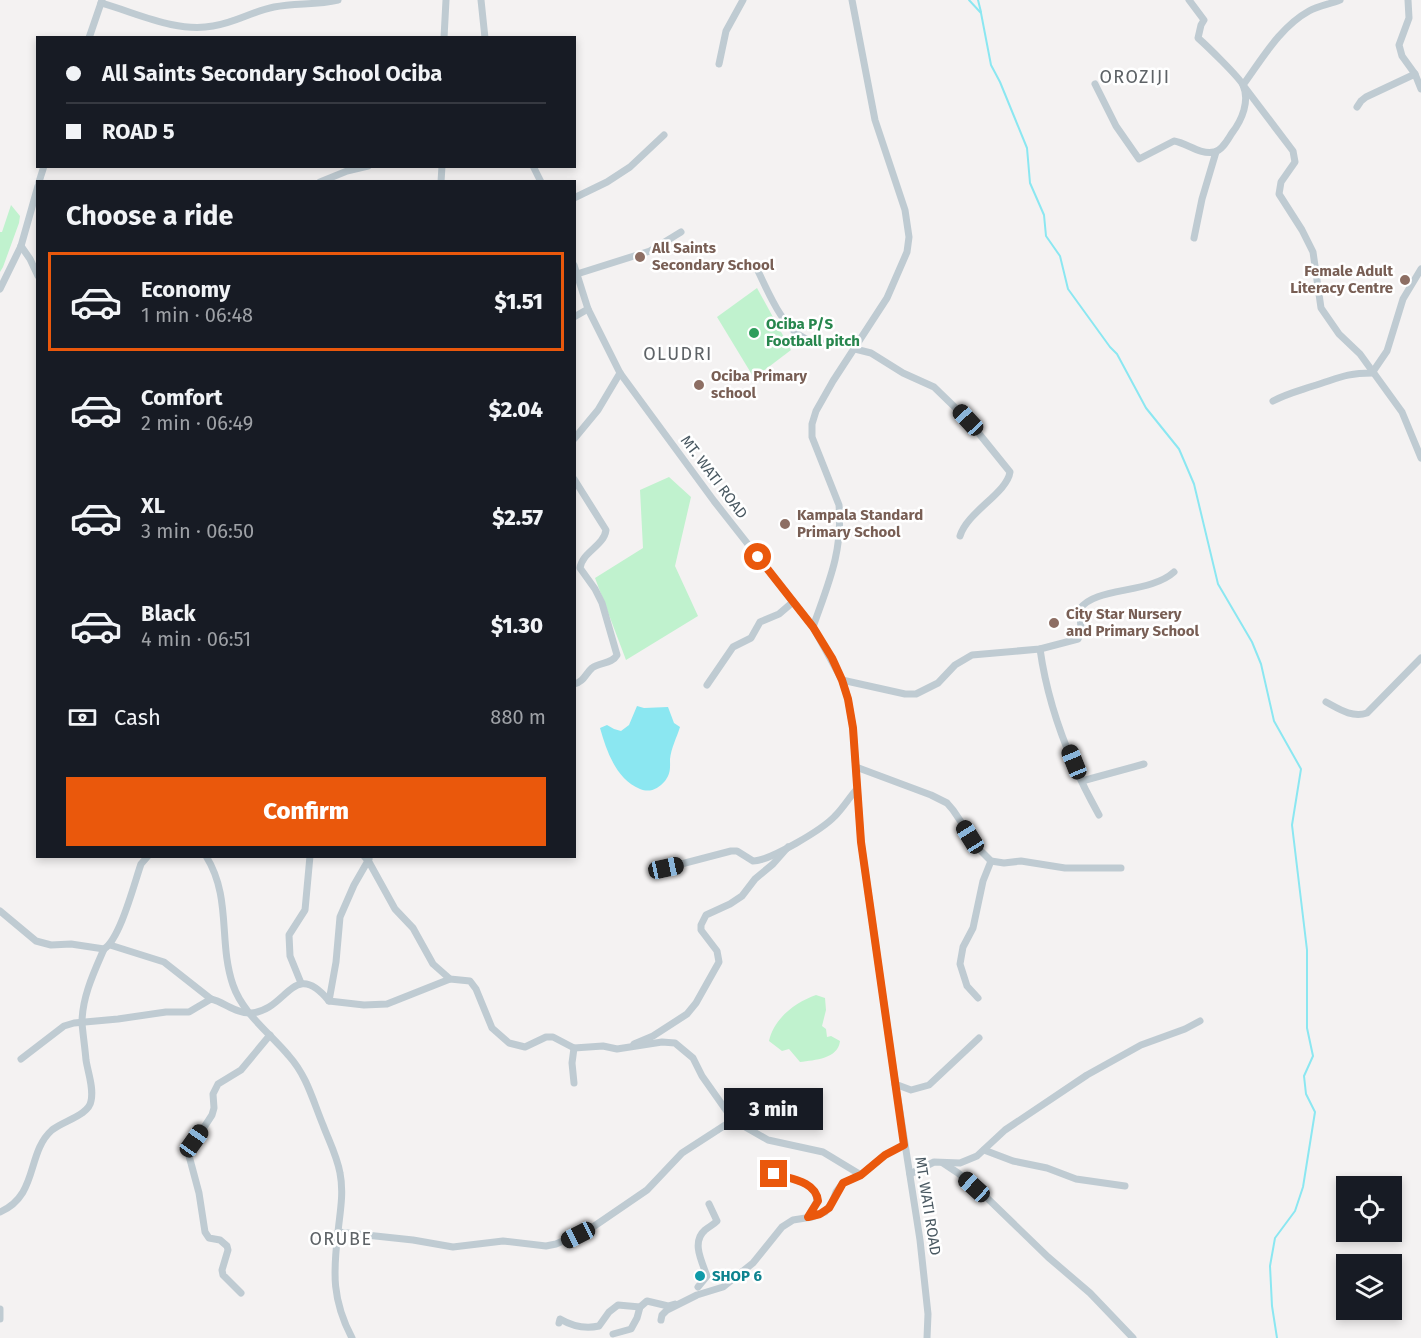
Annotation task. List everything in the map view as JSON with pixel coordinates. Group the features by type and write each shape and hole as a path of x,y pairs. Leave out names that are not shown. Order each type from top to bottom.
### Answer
{"street":[{"path":"90,36 102,2 150,19 179,26 211,27 234,21 265,8 321,4 338,0"},
{"path":"444,36 446,0"},
{"path":"481,0 485,36"},
{"path":"718,64 726,31 743,0"},
{"path":"813,627 838,552 840,517 839,505 812,437 812,424 826,393 887,298 907,252 909,237 905,210 875,120 852,0"},
{"path":"1189,0 1204,20 1198,38 1243,85 1293,151 1295,162 1281,182 1278,188 1279,194 1313,252 1317,294 1321,308 1339,334 1360,354 1402,412 1421,458"},
{"path":"1194,238 1215,152 1244,113 1243,85 1272,45 1288,28 1309,11 1340,0"},
{"path":"1408,0 1409,18 1399,45 1402,56 1415,74 1421,89"},
{"path":"1357,107 1366,97 1415,74"},
{"path":"1095,84 1116,126 1139,159 1174,141 1205,152 1215,152"},
{"path":"576,197 607,182 630,167 664,135"},
{"path":"325,180 360,168"},
{"path":"0,289 21,246 36,193"},
{"path":"577,274 650,251 681,232"},
{"path":"21,246 36,272"},
{"path":"755,265 787,324 805,339 856,346 903,373 934,387 968,420 1010,472 999,490 965,523 960,536"},
{"path":"1372,373 1386,351 1403,299 1421,269"},
{"name":"MT. WATI ROAD","path":"576,271 588,309 620,373 714,501 813,627 842,680 853,728 856,790 895,1084 926,1290 927,1338"},
{"path":"576,316 588,309"},
{"path":"576,437 598,410 620,373"},
{"path":"1273,401 1292,391 1337,376 1372,373"},
{"path":"576,482 606,530 604,537 583,560 580,568 596,589 602,603 617,655 612,661 593,668 582,681 576,683"},
{"path":"842,680 905,694 916,694 938,682 955,665 972,655 1040,649 1078,639 1081,632 1080,609 1085,603 1109,593 1153,584 1174,572"},
{"path":"706,685 734,647 751,638 760,622 779,615 793,602"},
{"path":"1040,649 1042,669 1060,727 1082,781 1099,814"},
{"path":"1326,702 1347,713 1367,713 1421,658"},
{"path":"1082,781 1144,764"},
{"path":"856,767 947,803 980,850 991,861 1021,861 1065,868 1121,868"},
{"path":"666,868 731,851 737,851 753,861 758,861 788,847 835,816 856,790"},
{"path":"623,1049 653,1036 692,1009 719,962 717,951 701,930 702,919 742,896 755,879 788,847"},
{"path":"0,1212 12,1205 26,1188 39,1149 50,1132 58,1125 87,1110 91,1104 92,1096 82,1022 87,993 107,947 118,931 141,864 146,858"},
{"path":"207,858 215,872 222,896 231,979 240,999 250,1013 290,1057 308,1084 336,1156 342,1183 335,1294 352,1338"},
{"path":"301,983 290,956 289,935 304,910 310,858"},
{"path":"329,1001 336,962 340,917 368,858"},
{"path":"368,858 392,904 413,928 429,958 450,979"},
{"path":"978,998 967,986 960,964 963,947 973,928 983,881 991,861"},
{"path":"0,911 36,941 43,944 107,947 164,963 211,999 250,1013 267,1008 301,983 309,983 329,1001 376,1005 387,1004 450,979 470,981 476,989 492,1028 509,1043 525,1047 546,1037 553,1037 574,1048 603,1046 623,1049 669,1041 681,1047 693,1058 702,1076 733,1120 768,1140 823,1152 861,1175"},
{"path":"21,1059 57,1030 74,1023 166,1012 189,1012 211,999"},
{"path":"910,1174 934,1162 960,1163 984,1150 1005,1130 1086,1075 1141,1045 1200,1021"},
{"path":"241,1293 222,1270 227,1246 220,1240 209,1238 204,1232 199,1193 188,1152 212,1115 213,1094 218,1084 241,1070 270,1035"},
{"path":"895,1084 911,1090 929,1085 979,1038"},
{"path":"574,1048 572,1062 574,1083"},
{"path":"338,1232 453,1247 503,1241 546,1246 556,1244 590,1229 647,1190 682,1154 733,1120"},
{"path":"559,1323 560,1318 577,1326 591,1328 599,1326 609,1312 618,1305 640,1306 651,1301 672,1305 697,1293 723,1287 753,1263 782,1227 793,1220 825,1212 843,1183 861,1175 885,1155 904,1145"},
{"path":"984,1150 1012,1161 1047,1168 1076,1179 1125,1186"},
{"path":"942,1162 984,1195 1090,1293 1133,1338"},
{"path":"770,1166 776,1175 796,1179 803,1184 810,1185 815,1190 818,1201 808,1217"},
{"path":"661,1320 667,1310 697,1293 707,1276 699,1253 698,1240 705,1230 717,1221 709,1204"},
{"path":"697,1293 698,1278"},
{"path":"613,1334 631,1329 640,1306"},
{"path":"0,1309 0,1318"}],"green space":[{"path":"11,205 20,216 19,223 0,272 0,232 2,232"},
{"name":"Ociba P/S Football pitch","path":"757,288 791,350 754,378 717,317"},
{"path":"669,477 691,497 675,566 698,616 626,660 595,578 643,548 640,490"},
{"path":"816,995 825,998 826,1010 822,1026 826,1029 827,1037 831,1036 840,1041 835,1052 825,1058 800,1062 789,1049 782,1051 769,1041 776,1025 787,1012"}],"water":[{"path":"637,706 668,707 674,723 680,727 670,759 668,775 660,786 650,790 640,789 619,772 609,755 600,728 607,725 621,731 629,725"}],"waterway":[{"path":"969,0 981,13 991,65 1027,148 1030,183 1044,215 1046,236 1060,256 1068,289 1117,354 1146,408 1179,449 1194,484 1218,584 1252,642 1261,664 1274,721 1301,769 1292,825 1307,950 1307,1028 1313,1056 1304,1076 1306,1094 1315,1112 1303,1187 1295,1211 1275,1238 1270,1266 1272,1306 1277,1338"},
{"path":"978,0 981,12"}],"place":[{"name":"All Saints Secondary School","path":"640,257"},
{"name":"Female Adult Literacy Centre","path":"1405,280"},
{"name":"Ociba P/S Football pitch","path":"754,333"},
{"name":"Ociba Primary school","path":"699,385"},
{"name":"Kampala Standard Primary School","path":"785,524"},
{"name":"City Star Nursery and Primary School","path":"1054,623"},
{"name":"SHOP 6","path":"700,1276"}],"district":[{"name":"OROZIJI","path":"1135,77"},
{"name":"OLUDRI","path":"678,354"},
{"name":"ORUBE","path":"341,1239"}],"route":[{"path":"758,557 813,627 832,658 848,699 853,728 861,842 904,1145 885,1155 861,1175 843,1183 829,1208 812,1217 808,1217 818,1201 815,1190 810,1185 805,1185 796,1179 774,1174"}]}
